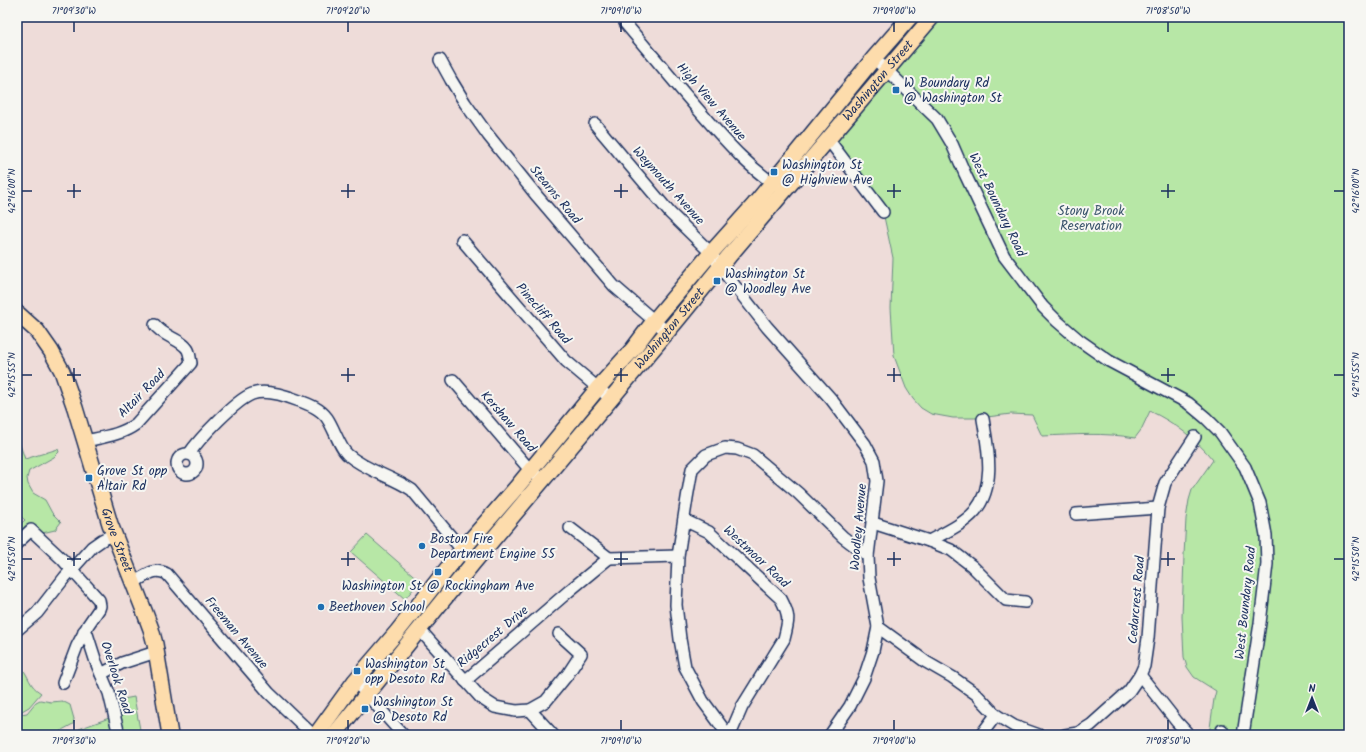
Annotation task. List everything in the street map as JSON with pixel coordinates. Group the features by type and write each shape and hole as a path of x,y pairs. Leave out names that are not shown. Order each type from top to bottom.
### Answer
{"main road":[{"name":"Washington Street","path":"315,735 356,681 462,550 516,488 598,388 633,349 654,321 711,253 828,139 932,17"},
{"name":"Washington Street","path":"334,735 473,563 720,267 874,58 906,18"},
{"name":"Grove Street","path":"17,313 37,331 51,351 62,371 76,408 114,534 148,621 156,652 170,735"}],"street":[{"name":"High View Avenue","path":"625,23 697,109 740,157 763,177 778,187"},
{"name":"West Boundary Road","path":"874,58 937,119 952,144 1004,256 1043,307 1079,340 1109,361 1188,403 1220,432 1245,467 1260,503 1266,535 1267,564 1254,668 1243,735"},
{"name":"Stearns Road","path":"440,60 465,103 488,135 542,202 614,286 667,332"},
{"name":"Weymouth Avenue","path":"595,124 670,213 711,253 720,267"},
{"path":"828,139 883,212"},
{"name":"Pinecliff Road","path":"462,240 566,361 611,399"},
{"name":"Woodley Avenue","path":"720,267 767,327 831,399 865,444 874,460 877,482 868,556 868,578 878,627 873,651 864,678 850,706 830,735"},
{"name":"Altair Road","path":"85,441 118,434 136,424 191,363 189,351 186,347 161,332 155,325"},
{"name":"Kershaw Road","path":"453,380 530,470 543,480"},
{"path":"189,454 196,443 236,404 252,394 265,392 288,396 313,406 327,418 346,454 364,467 401,483 412,490 473,563"},
{"path":"929,542 955,528 975,511 985,494 989,472 988,451 983,418"},
{"name":"Cedarcrest Road","path":"1065,735 1078,732 1091,725 1129,691 1140,675 1144,666 1148,638 1158,508 1165,483 1195,437"},
{"path":"729,735 702,701 685,666 680,639 676,605 678,556 692,469 706,455 725,448 737,449 753,456 798,493 843,537 868,556"},
{"path":"1076,514 1158,508"},
{"name":"Westmoor Road","path":"684,520 709,532 781,599 788,613 788,627 784,639 742,707 729,735"},
{"path":"873,523 950,550 972,566 1006,600 1025,602"},
{"path":"570,528 609,558 678,556"},
{"path":"17,543 31,530 71,569 97,597 100,603 99,609 84,631 74,652 63,683"},
{"path":"17,630 37,613 71,569 92,547 114,534"},
{"name":"Ridgecrest Drive","path":"420,630 465,681 609,558"},
{"name":"Freeman Avenue","path":"133,582 155,571 162,571 168,574 269,693 315,735"},
{"path":"878,627 926,662 952,677 976,694 996,715 1014,726 1039,735"},
{"name":"Overlook Road","path":"84,631 87,634 109,693 118,735"},
{"path":"465,681 481,698 495,707 516,711 530,710 546,701 568,674 581,654 559,634"},
{"path":"101,674 122,663 156,652"},
{"path":"1140,675 1189,735"},
{"path":"356,681 403,735"},
{"path":"530,710 553,735"},
{"path":"981,735 996,715"}],"green space":[{"name":"Stony Brook Reservation","path":"937,17 1349,17 1349,735 1209,735 1216,691 1194,677 1187,667 1184,657 1182,617 1186,519 1189,500 1192,490 1213,460 1200,445 1184,432 1150,411 1141,430 1135,438 1101,434 1042,436 1032,415 1011,414 979,418 953,418 931,414 921,408 906,388 894,356 891,308 893,258 883,212 829,139"},
{"path":"17,436 25,459 58,449 59,452 54,457 29,471 27,478 28,484 33,493 45,500 52,513 61,522 55,530 17,539 17,527 25,520 17,513"},
{"path":"367,535 420,581 405,599 351,552"},
{"path":"17,667 21,667 31,684 41,693 29,707 22,711 21,714 27,713 36,702 40,700 51,702 62,701 70,705 74,719 73,724 62,730 62,735 17,735"},
{"path":"134,697 141,735 133,735 124,732 118,700"},
{"path":"109,718 111,719 117,735 71,735 79,729"}],"place":[{"name":"W Boundary Rd @ Washington St","path":"896,90"},
{"name":"Washington St @ Highview Ave","path":"774,172"},
{"name":"Washington St @ Woodley Ave","path":"717,281"},
{"name":"Grove St opp Altair Rd","path":"89,478"},
{"name":"Boston Fire Department Engine 55","path":"422,546"},
{"name":"Washington St @ Rockingham Ave","path":"438,572"},
{"name":"Beethoven School","path":"321,607"},
{"name":"Washington St opp Desoto Rd","path":"357,671"},
{"name":"Washington St @ Desoto Rd","path":"365,709"}]}
